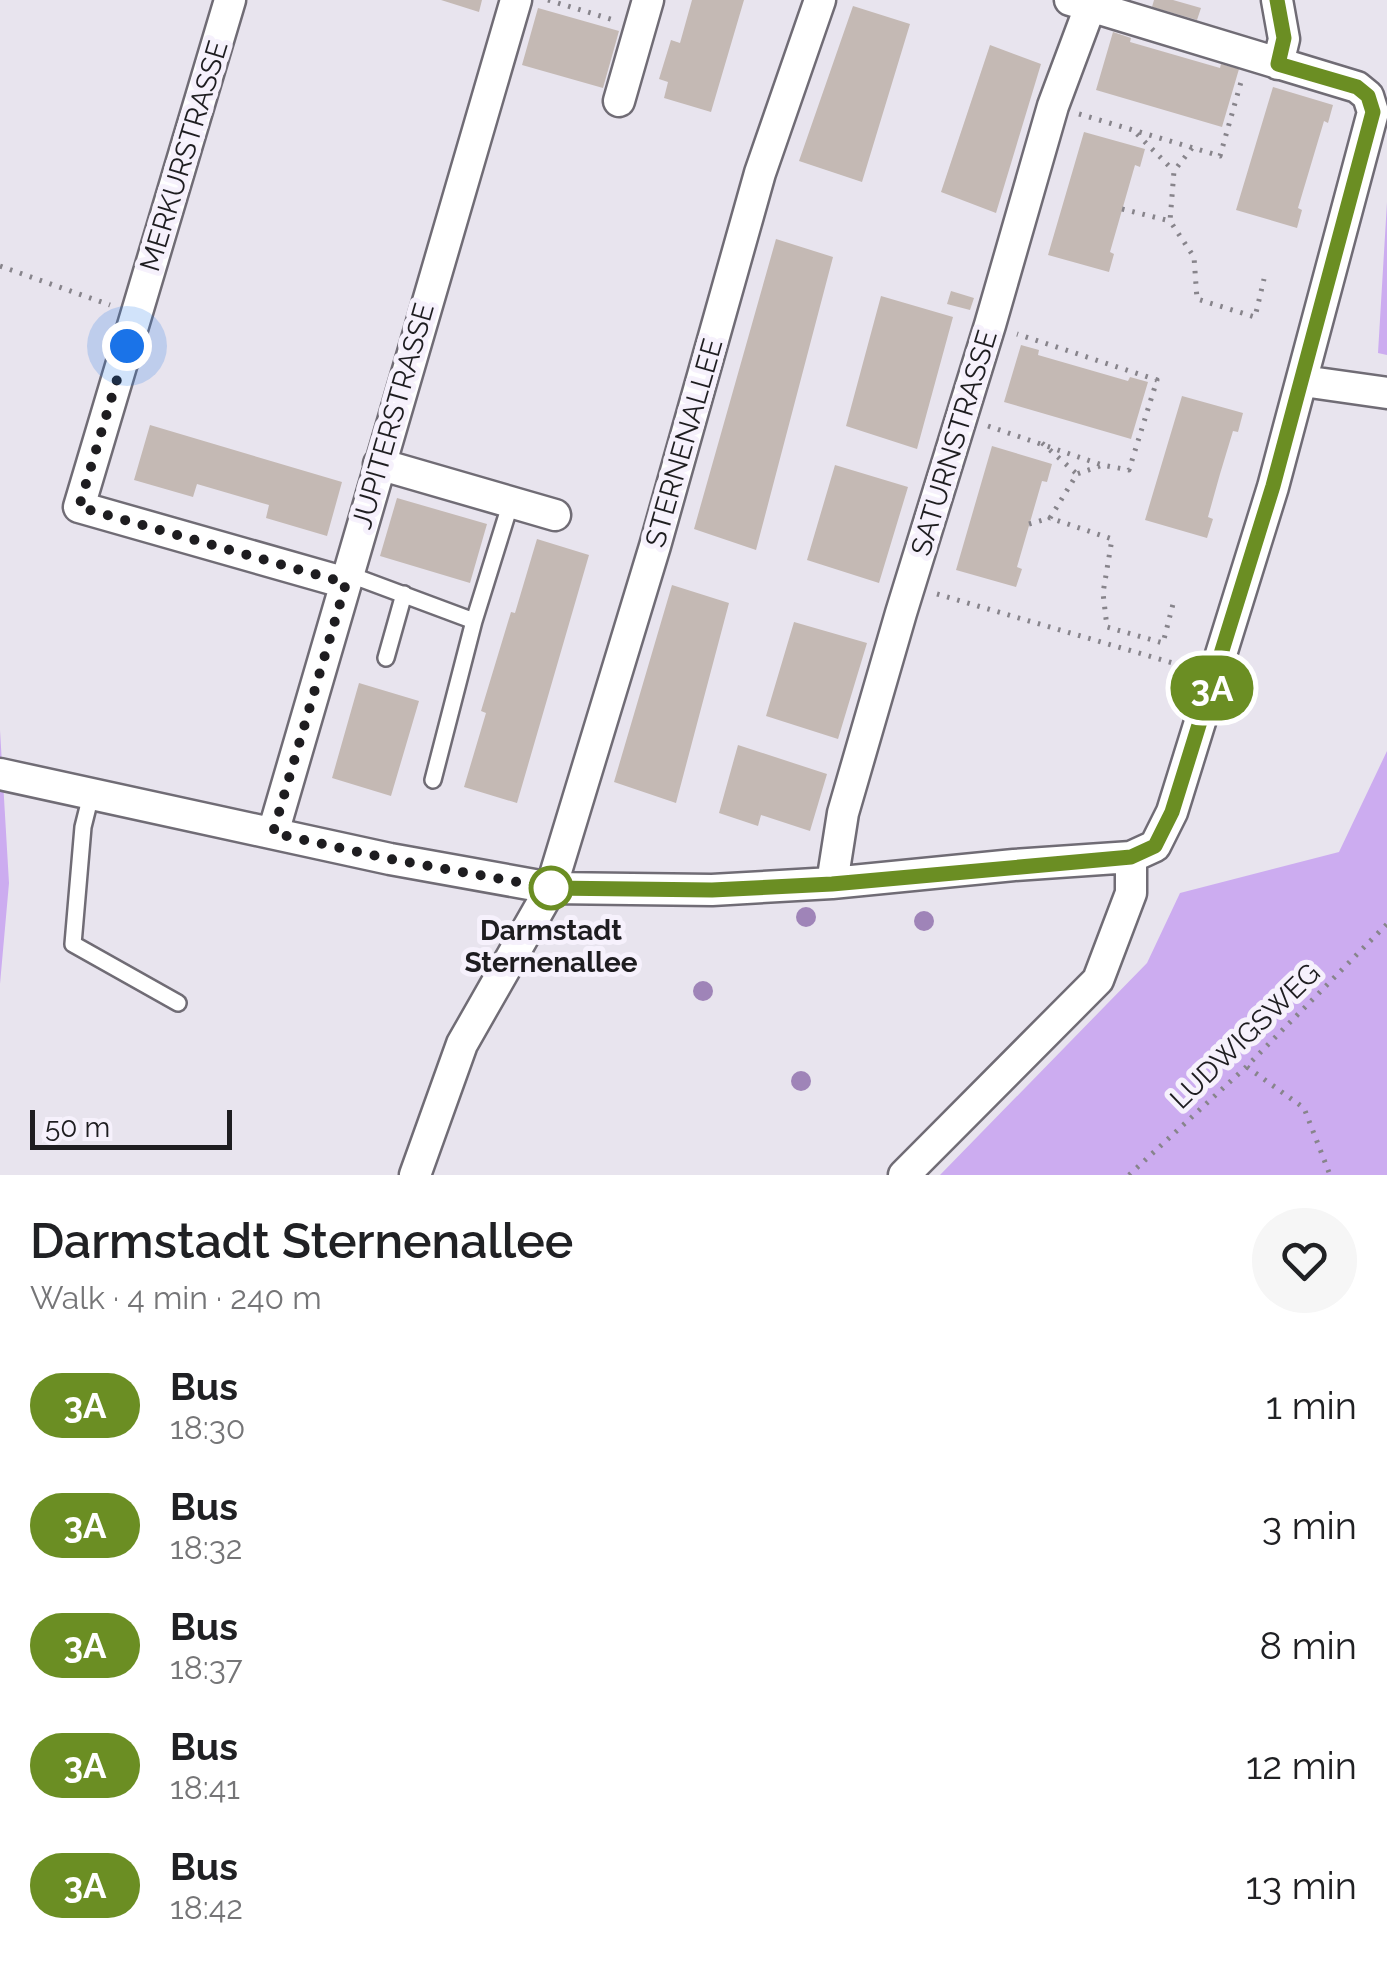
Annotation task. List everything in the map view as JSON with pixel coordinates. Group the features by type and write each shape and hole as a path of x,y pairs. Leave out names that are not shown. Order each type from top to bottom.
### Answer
{"street":[{"name":"MERKURSTRASSE","path":"230,0 79,507 347,578"},
{"name":"JUPITERSTRASSE","path":"273,833 516,0"},
{"name":"STERNENALLEE","path":"415,1175 462,1044 551,888 655,546 760,173 820,0"},
{"path":"1264,59 1284,38 1277,0"},
{"path":"0,774 390,859 551,888 712,890 832,884 1131,857 1155,846 1172,812 1216,675 1303,381 1373,112 1368,96 1357,87 1080,4"},
{"name":"SATURNSTRASSE","path":"832,884 844,813 990,325 1080,4"},
{"path":"619,101 644,14"},
{"path":"1303,381 1387,393"},
{"path":"380,464 555,515"},
{"path":"904,1175 1098,980 1131,893 1131,857"}],"lane":[{"path":"433,780 474,621 511,502"},
{"path":"347,578 404,594 474,621"},
{"path":"386,658 404,594"},
{"path":"91,794 83,826 73,944 178,1003"}],"path":[{"path":"548,0 644,14"},
{"path":"1052,106 1220,156 1264,59"},
{"path":"1134,131 1174,171"},
{"path":"1192,148 1174,171 1170,222 1194,257 1197,299 1254,317 1264,279"},
{"path":"1122,209 1170,222"},
{"path":"0,266 137,314"},
{"path":"984,425 1102,465 1129,470 1157,380 990,325"},
{"path":"1040,441 1077,474"},
{"path":"1050,518 1077,474 1102,465"},
{"path":"1030,524 1050,518 1112,539 1103,593 1108,628 1163,643 1172,604"},
{"path":"910,586 1216,675"},
{"name":"LUDWIGSWEG","path":"1128,1175 1246,1067 1387,924"},
{"path":"1246,1067 1304,1108 1330,1175"}],"shaded area":[{"path":"1387,202 1387,355 1378,353"},
{"path":"0,730 9,883 0,984"},
{"path":"1387,751 1387,1175 940,1175 1147,963 1180,893 1339,852"}],"building":[{"path":"441,0 482,0 479,12"},
{"path":"692,0 744,0 711,112 664,98 668,82 659,79 671,40 680,43"},
{"path":"1154,0 1173,0 1201,8 1197,20 1152,7"},
{"path":"853,6 910,24 862,182 799,161"},
{"path":"538,8 619,31 603,88 522,65"},
{"path":"1113,32 1131,38 1130,42 1220,68 1221,64 1239,69 1222,127 1096,90"},
{"path":"990,45 1041,64 996,213 941,192"},
{"path":"1273,87 1333,105 1328,123 1324,121 1298,208 1302,210 1297,228 1236,210"},
{"path":"1084,132 1145,149 1140,167 1135,165 1110,252 1114,254 1109,272 1048,255"},
{"path":"776,239 833,257 756,550 694,529"},
{"path":"951,291 974,298 970,310 947,304"},
{"path":"881,296 953,317 917,449 846,426"},
{"path":"1021,345 1039,350 1038,355 1128,381 1130,377 1148,382 1131,439 1004,402"},
{"path":"1182,396 1243,413 1238,432 1233,431 1220,474 1208,517 1213,519 1207,538 1145,520"},
{"path":"150,425 342,482 327,536 266,518 269,505 197,484 193,497 134,480"},
{"path":"992,446 1052,464 1047,482 1042,481 1017,567 1022,569 1016,587 956,570"},
{"path":"835,465 908,487 879,583 807,560"},
{"path":"397,498 487,524 470,583 380,556"},
{"path":"537,539 589,555 517,803 464,787 486,713 481,711"},
{"path":"672,585 729,603 676,803 614,782"},
{"path":"794,622 867,643 838,739 766,716"},
{"path":"359,683 419,701 391,796 332,778"},
{"path":"738,745 827,774 810,831 761,815 758,826 719,813"}],"bus line":[{"name":"3A","path":"551,888 712,890 832,884 1131,857 1155,846 1172,812 1233,622 1303,381 1373,112 1368,96 1357,87 1278,64 1284,38 1277,0"}],"place":[{"name":"Darmstadt Sternenallee","path":"551,888"}],"route":[{"path":"127,346 79,507 346,583 273,833 551,888"}]}
